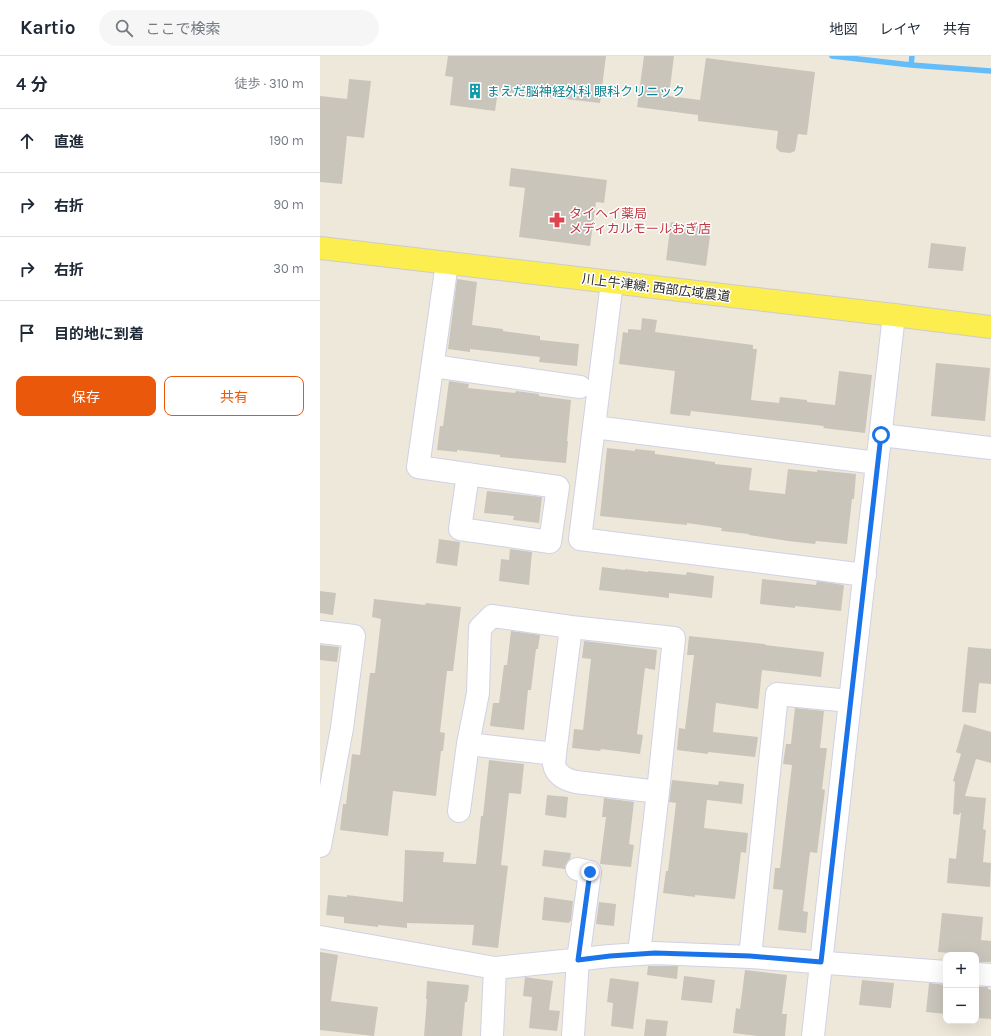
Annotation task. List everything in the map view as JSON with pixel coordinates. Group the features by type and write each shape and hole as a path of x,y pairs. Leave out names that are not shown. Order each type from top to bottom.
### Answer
{"main road":[{"name":"川上牛津線; 西部広域農道","path":"320,248 991,327"}],"street":[{"path":"447,263 418,467 468,474 558,487 550,542 460,529 468,474"},
{"path":"612,282 580,539 865,575"},
{"path":"813,1036 894,315"},
{"path":"433,366 580,387"},
{"path":"594,427 877,463"},
{"path":"881,435 991,448"},
{"path":"458,811 468,744 478,694 480,628 492,616 571,627 674,638 639,954"},
{"path":"571,627 554,765 558,773 565,779 576,782 658,792"},
{"path":"320,632 354,636 342,728 327,768 320,846"},
{"path":"750,956 777,694 850,701"},
{"path":"468,744 555,754"},
{"path":"574,1036 578,960 590,872 577,869"},
{"path":"320,937 495,968 610,956 655,953 750,956 943,972"},
{"path":"492,1036 495,968"},
{"path":"979,974 991,975"}],"building":[{"path":"448,56 606,56 600,103 498,91 495,111 450,105 453,77 445,76"},
{"path":"644,56 674,56 669,96 700,100 706,58 815,72 807,135 798,134 795,151 790,153 780,152 776,148 778,131 698,121 698,115 637,107"},
{"path":"349,79 371,81 364,138 347,136 342,184 320,182 320,96 347,99"},
{"name":"タイヘイ薬局 メディカルモールおぎ店","path":"511,168 607,180 604,203 596,202 590,246 519,237 525,188 509,186"},
{"path":"671,222 711,228 706,266 666,260"},
{"path":"931,243 966,247 963,271 928,268"},
{"path":"457,279 477,282 472,325 540,336 540,340 579,344 577,366 539,362 540,357 470,349 470,352 448,349"},
{"path":"642,318 657,320 655,332 753,345 753,349 757,349 751,400 779,403 780,397 835,405 839,371 872,375 865,433 823,428 824,426 691,411 690,416 670,414 675,371 619,364 623,332 628,333 628,329 641,330"},
{"path":"936,363 990,368 985,421 931,416"},
{"path":"449,381 469,384 468,388 515,393 516,391 539,394 539,396 571,400 566,463 500,457 500,455 457,450 457,452 437,450 440,426 443,426"},
{"path":"607,448 635,451 635,449 655,451 655,454 715,462 715,464 752,468 749,490 785,494 788,469 856,474 854,499 852,499 847,544 816,541 815,544 788,541 721,531 722,528 687,523 687,525 600,516"},
{"path":"487,491 542,497 539,523 513,520 514,516 484,513"},
{"path":"439,539 460,542 457,566 436,563"},
{"path":"510,549 532,552 529,585 499,581 501,559 509,560"},
{"path":"602,567 686,575 687,572 714,576 712,598 669,593 669,598 599,590"},
{"path":"762,579 816,585 817,581 844,585 841,611 760,604"},
{"path":"320,591 336,593 333,615 320,613"},
{"path":"374,599 425,605 426,603 461,607 453,671 447,671 440,732 445,733 443,751 441,751 436,796 393,791 388,836 340,830 343,804 346,804 352,754 360,755 370,673 375,673 381,619 372,617"},
{"path":"511,631 540,635 538,649 536,649 531,690 528,690 524,730 490,726 493,703 499,703 504,665 507,665"},
{"path":"689,636 824,652 821,677 762,670 758,709 716,703 713,732 758,737 755,757 708,752 708,754 677,750 679,728 685,729 694,655 687,655"},
{"path":"584,641 657,650 655,670 645,668 637,734 643,735 640,754 601,749 600,751 572,748 574,729 583,730 591,659 582,658"},
{"path":"320,645 339,647 337,662 320,660"},
{"path":"968,647 991,649 991,684 979,683 976,713 962,712"},
{"path":"795,708 824,711 820,748 827,748 822,789 825,790 817,853 810,852 803,911 808,912 806,933 778,930 783,890 773,889 775,868 780,868 792,765 783,764 786,744 791,744"},
{"path":"964,724 991,732 991,763 976,759 965,796 986,798 983,829 986,830 983,862 991,863 990,887 947,883 949,858 956,859 961,813 959,815 953,814 955,782 953,781 961,754 956,752"},
{"path":"489,760 524,764 521,794 509,793 501,865 508,866 498,948 472,945 474,925 407,923 407,928 378,925 378,927 344,923 344,917 326,915 328,895 347,897 347,895 403,902 405,850 444,852 443,862 476,864"},
{"path":"672,780 718,785 719,781 744,784 742,804 707,800 704,828 748,833 746,853 741,852 735,899 695,895 695,897 663,893 666,871 668,871 676,803 669,802"},
{"path":"547,795 568,797 566,818 545,815"},
{"path":"604,798 634,802 629,844 634,845 631,867 600,864 606,817 602,817"},
{"path":"544,850 571,853 565,869 542,866"},
{"path":"544,897 573,901 571,921 569,923 542,920"},
{"path":"599,902 616,904 614,926 596,924"},
{"path":"942,913 983,917 981,940 991,941 991,962 979,962 979,952 938,952"},
{"path":"320,952 338,955 331,1001 378,1007 374,1036 320,1030"},
{"path":"648,966 678,966 677,979 647,975"},
{"path":"745,970 787,975 782,1014 787,1014 785,1036 758,1036 733,1033 736,1008 740,1009"},
{"path":"684,976 715,980 712,1003 681,1000"},
{"path":"525,977 553,981 549,1010 560,1011 557,1031 529,1028 532,997 523,996"},
{"path":"610,978 639,982 633,1029 611,1026 613,1003 607,1002"},
{"path":"862,980 894,983 891,1008 859,1005"},
{"path":"427,981 469,985 467,1002 465,1002 462,1036 424,1036"},
{"path":"929,983 943,985 943,1014 926,1012"},
{"path":"979,987 988,987 988,989 991,990 991,1019 979,1018"},
{"path":"646,1019 668,1021 666,1036 644,1036"}],"waterway":[{"path":"832,56 911,65 991,71"},
{"path":"911,65 912,56"}],"place":[{"name":"まえだ脳神経外科 眼科クリニック","path":"475,91"},
{"name":"タイヘイ薬局 メディカルモールおぎ店","path":"557,220"}],"route":[{"path":"590,872 578,960 655,953 750,956 821,962 881,435"}]}
